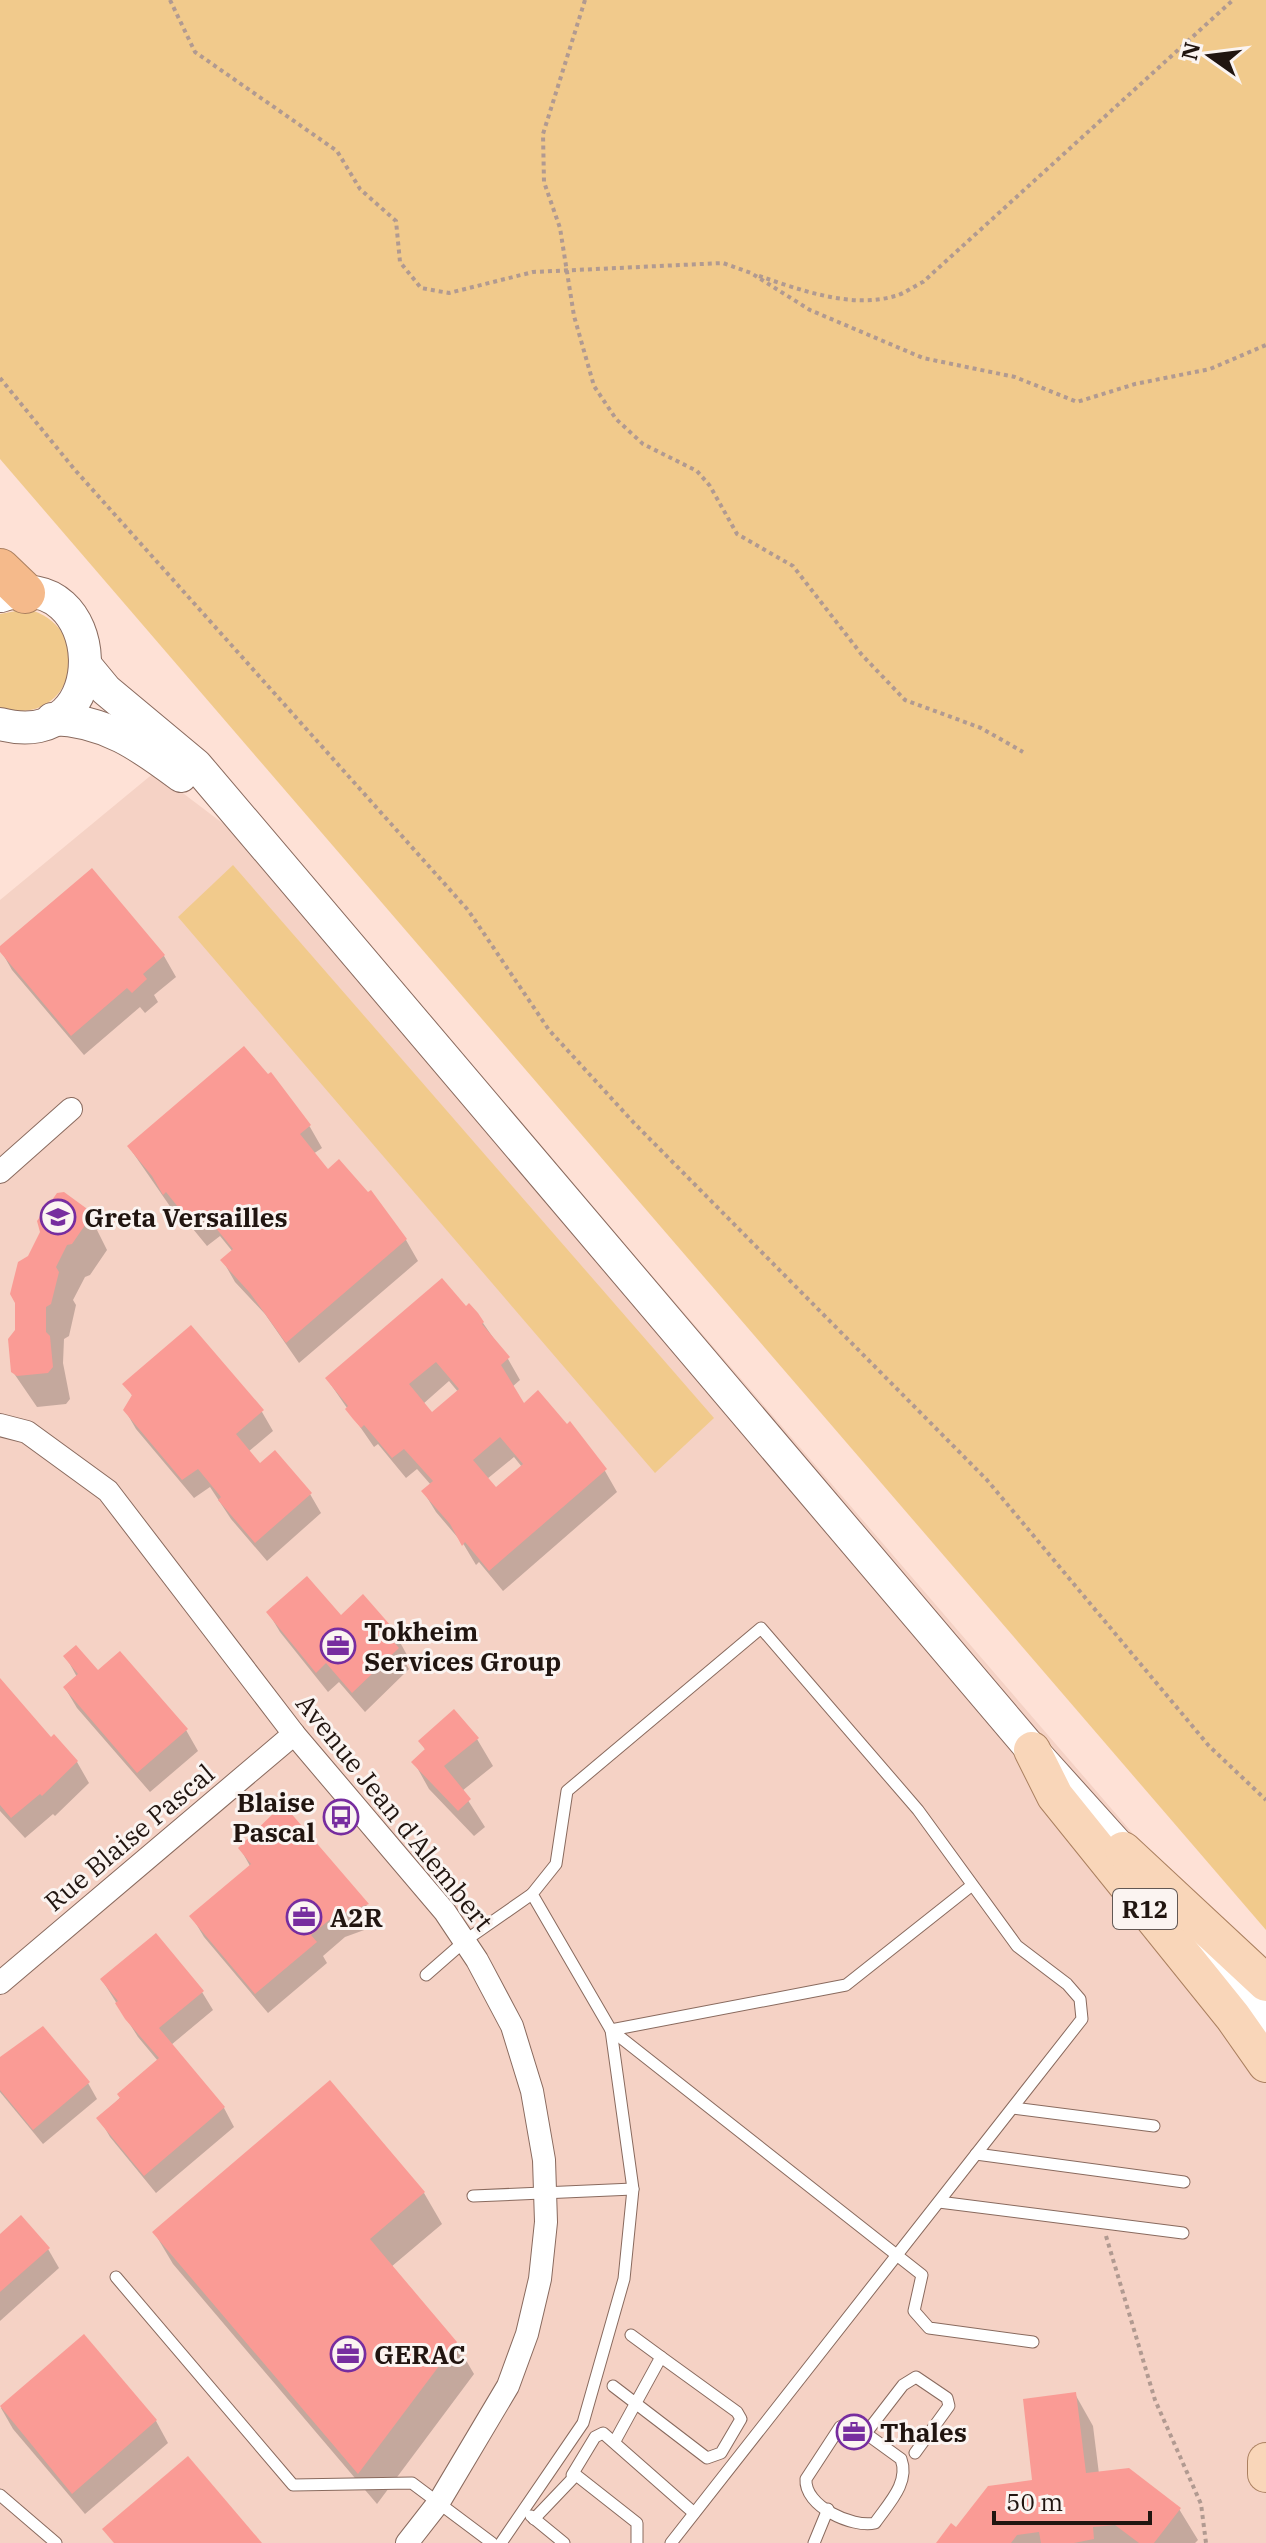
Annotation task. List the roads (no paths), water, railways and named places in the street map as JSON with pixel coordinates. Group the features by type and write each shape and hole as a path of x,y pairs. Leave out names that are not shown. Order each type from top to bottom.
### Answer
{"main road":[{"path":"8,586 43,597 72,617 87,649 83,686 74,702 52,719"},
{"name":"R12","path":"87,667 106,690 196,765 1032,1750 1123,1850 1266,2020"},
{"path":"0,724 26,727 52,719 76,719 122,735 230,807"},
{"name":"R12","path":"1032,1750 1055,1796 1233,2017 1266,2064"},
{"name":"R12","path":"1123,1850 1266,1983"},
{"path":"1266,2461 1266,2474"}],"street":[{"path":"0,1172 71,1109"},
{"name":"Avenue Jean d'Alembert","path":"0,1425 27,1432 108,1491 294,1734 466,1940 512,2026 532,2091 544,2160 546,2222 540,2279 527,2334 508,2386 439,2502 407,2543"},
{"name":"Rue Blaise Pascal","path":"0,1983 294,1734"}],"lane":[{"path":"426,1975 466,1940 532,1894 556,1864 567,1791 761,1628 918,1810 1017,1946 1067,1984 1080,1999 1082,2019 671,2543"},
{"path":"611,2030 846,1985 971,1886"},
{"path":"532,1894 611,2030 922,2275 914,2311 929,2328 1033,2342"},
{"path":"529,2515 583,2423 624,2279 633,2189 611,2030"},
{"path":"1013,2108 1154,2126"},
{"path":"976,2154 1184,2182"},
{"path":"473,2196 633,2189"},
{"path":"939,2202 1183,2233"},
{"path":"116,2277 293,2485 412,2483 492,2543"},
{"path":"613,2386 707,2458 721,2453 741,2419 737,2412 631,2335"},
{"path":"615,2441 661,2357"},
{"path":"866,2433 903,2385 916,2377 947,2398 949,2406 915,2453"},
{"path":"850,2422 901,2459 904,2479 875,2523 863,2525 850,2522 828,2509 810,2496 806,2479 840,2427 850,2422"},
{"path":"501,2543 572,2475 595,2437 603,2433 694,2513"},
{"path":"572,2475 637,2523 637,2543"},
{"path":"0,2495 56,2543"},
{"path":"814,2543 828,2509"},
{"path":"529,2515 564,2543"}],"place":[{"name":"Greta Versailles","path":"58,1217"},
{"name":"Tokheim Services Group","path":"338,1646"},
{"name":"Blaise Pascal","path":"341,1817"},
{"name":"A2R","path":"304,1917"},
{"name":"GERAC","path":"348,2354"},
{"name":"Thales","path":"854,2432"}]}
